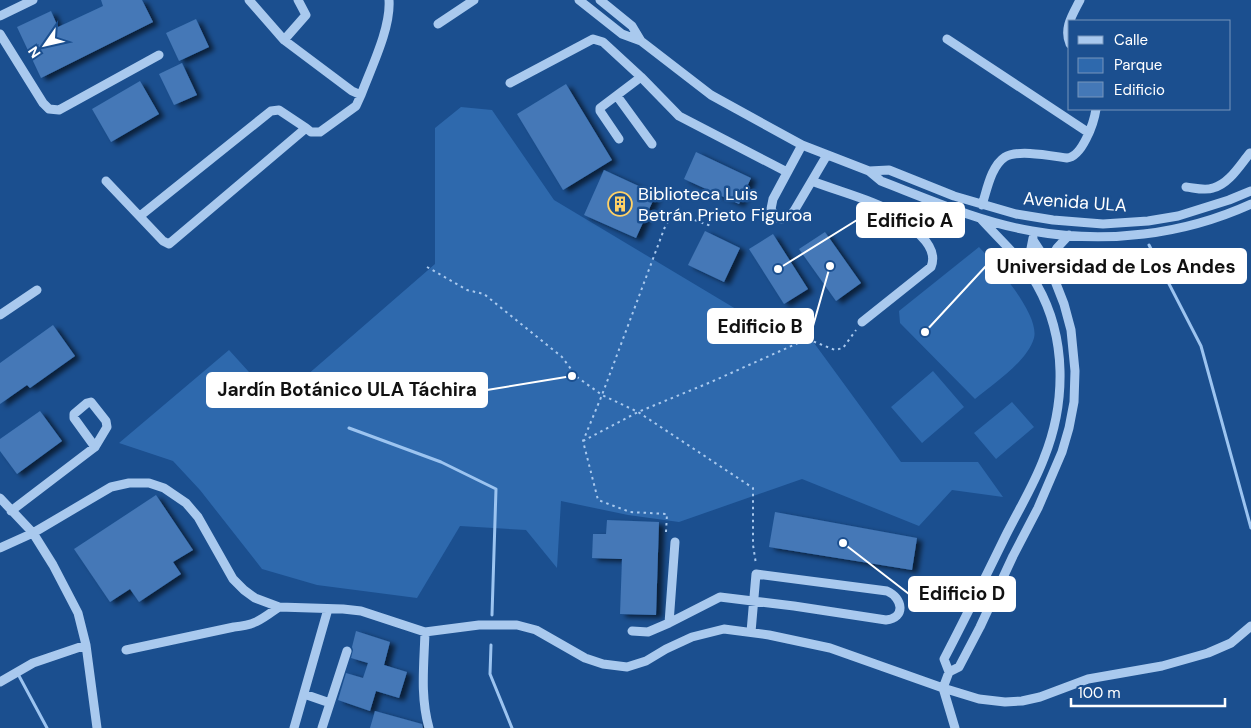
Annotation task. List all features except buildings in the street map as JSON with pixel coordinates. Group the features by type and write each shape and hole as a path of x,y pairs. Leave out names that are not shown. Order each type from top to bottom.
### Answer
{"street":[{"path":"0,16 33,0"},
{"path":"249,0 284,40 352,91 361,95"},
{"path":"284,40 306,15 298,0"},
{"path":"140,216 271,111 279,110 311,132 320,132 356,106 384,33 390,9 389,0"},
{"path":"438,24 474,0"},
{"name":"Avenida ULA","path":"579,0 622,34 641,41 711,94 802,145 869,171 881,181 1032,236 1100,238 1157,233 1217,218 1251,204"},
{"name":"Avenida ULA","path":"600,0 632,26 641,41"},
{"path":"1070,20 1080,0"},
{"path":"0,34 43,103 49,109 59,110 159,55"},
{"path":"510,83 593,39 603,42 679,116 787,172"},
{"path":"947,39 1089,133"},
{"path":"619,138 600,111 602,106 641,77"},
{"path":"617,96 652,144"},
{"path":"982,205 989,183 998,165 1006,157 1014,154 1024,154 1072,158 1077,154 1089,133 1096,110"},
{"path":"106,181 163,242 169,244 306,128"},
{"path":"802,145 773,199 771,209 776,218 784,219 789,217 827,155"},
{"path":"1186,187 1204,190 1214,188 1225,182 1250,154"},
{"name":"Avenida ULA","path":"869,171 888,170 982,205 1033,218 1104,224 1148,221 1178,216 1198,211 1251,191"},
{"path":"812,181 862,199 904,219 926,241 932,251 934,260 931,267 862,322"},
{"path":"955,728 943,688 949,672 944,659 1044,458 1058,411 1060,365 1057,335 1052,318 1038,286 1027,269 980,218"},
{"path":"1027,269 1033,218"},
{"path":"949,672 959,667 1038,508 1062,452 1074,402 1075,372 1071,330 1064,304 1048,263 1032,236"},
{"path":"1048,263 1057,248 1069,236"},
{"path":"0,315 37,290"},
{"path":"11,511 95,447 107,427 106,421 91,402 74,414 74,418 95,447"},
{"path":"0,548 33,533 111,487 129,483 149,483 164,488 186,503 198,517 233,579 244,590 255,598 279,606 361,611 425,632 479,624 517,625 536,630 586,658 603,664 627,667 646,661 666,649 708,632 724,629 750,632 830,648 943,688 979,699 1005,702 1022,702 1088,679 1162,666 1208,653 1231,643 1251,626"},
{"path":"0,498 33,533 53,565 78,613 86,645 97,728"},
{"path":"669,623 675,542"},
{"path":"632,631 648,632 720,597 753,602 794,606 886,620 898,616 900,610 899,602 894,594 887,592 756,574 753,602 750,632"},
{"path":"126,650 250,625 260,621 279,606"},
{"path":"294,728 328,609"},
{"path":"425,632 422,674 425,710 429,728"},
{"path":"0,682 33,663 86,645"},
{"path":"322,728 346,651"},
{"path":"304,694 330,703"}],"path":[{"path":"666,532 667,514 630,512 598,500 582,441 602,395 666,224 678,214 711,226"},
{"path":"427,267 467,290 484,294 562,357 577,377 602,395 638,412 753,488 753,545 756,574"},
{"path":"582,441 638,412 808,339 835,350 843,348 862,322"}],"green space":[{"path":"461,107 492,110 554,200 746,315 798,321 901,462 978,462 1003,497 952,490 919,526 802,479 679,522 628,515 561,501 557,568 526,530 460,526 417,598 317,585 262,569 200,490 173,461 119,443 229,350 276,402 435,264 435,128"},
{"path":"979,247 1005,277 1023,303 1034,328 1034,338 1030,347 1017,364 975,399 900,323 899,311"},
{"path":"933,371 964,407 922,443 891,407"},
{"path":"1012,402 1034,427 996,459 974,433"}],"waterway":[{"path":"1149,245 1201,346 1251,528"},
{"path":"349,428 441,462 496,489 492,615"},
{"path":"491,645 490,674 512,728"},
{"path":"18,674 47,728"}],"place":[{"name":"Biblioteca Luis Betrán Prieto Figuroa","path":"620,204"},
{"name":"Edificio B","path":"830,266"},
{"name":"Edificio A","path":"778,269"},
{"name":"Universidad de Los Andes","path":"925,332"},
{"name":"Jardín Botánico ULA Táchira","path":"572,376"},
{"name":"Edificio D","path":"843,543"}]}
